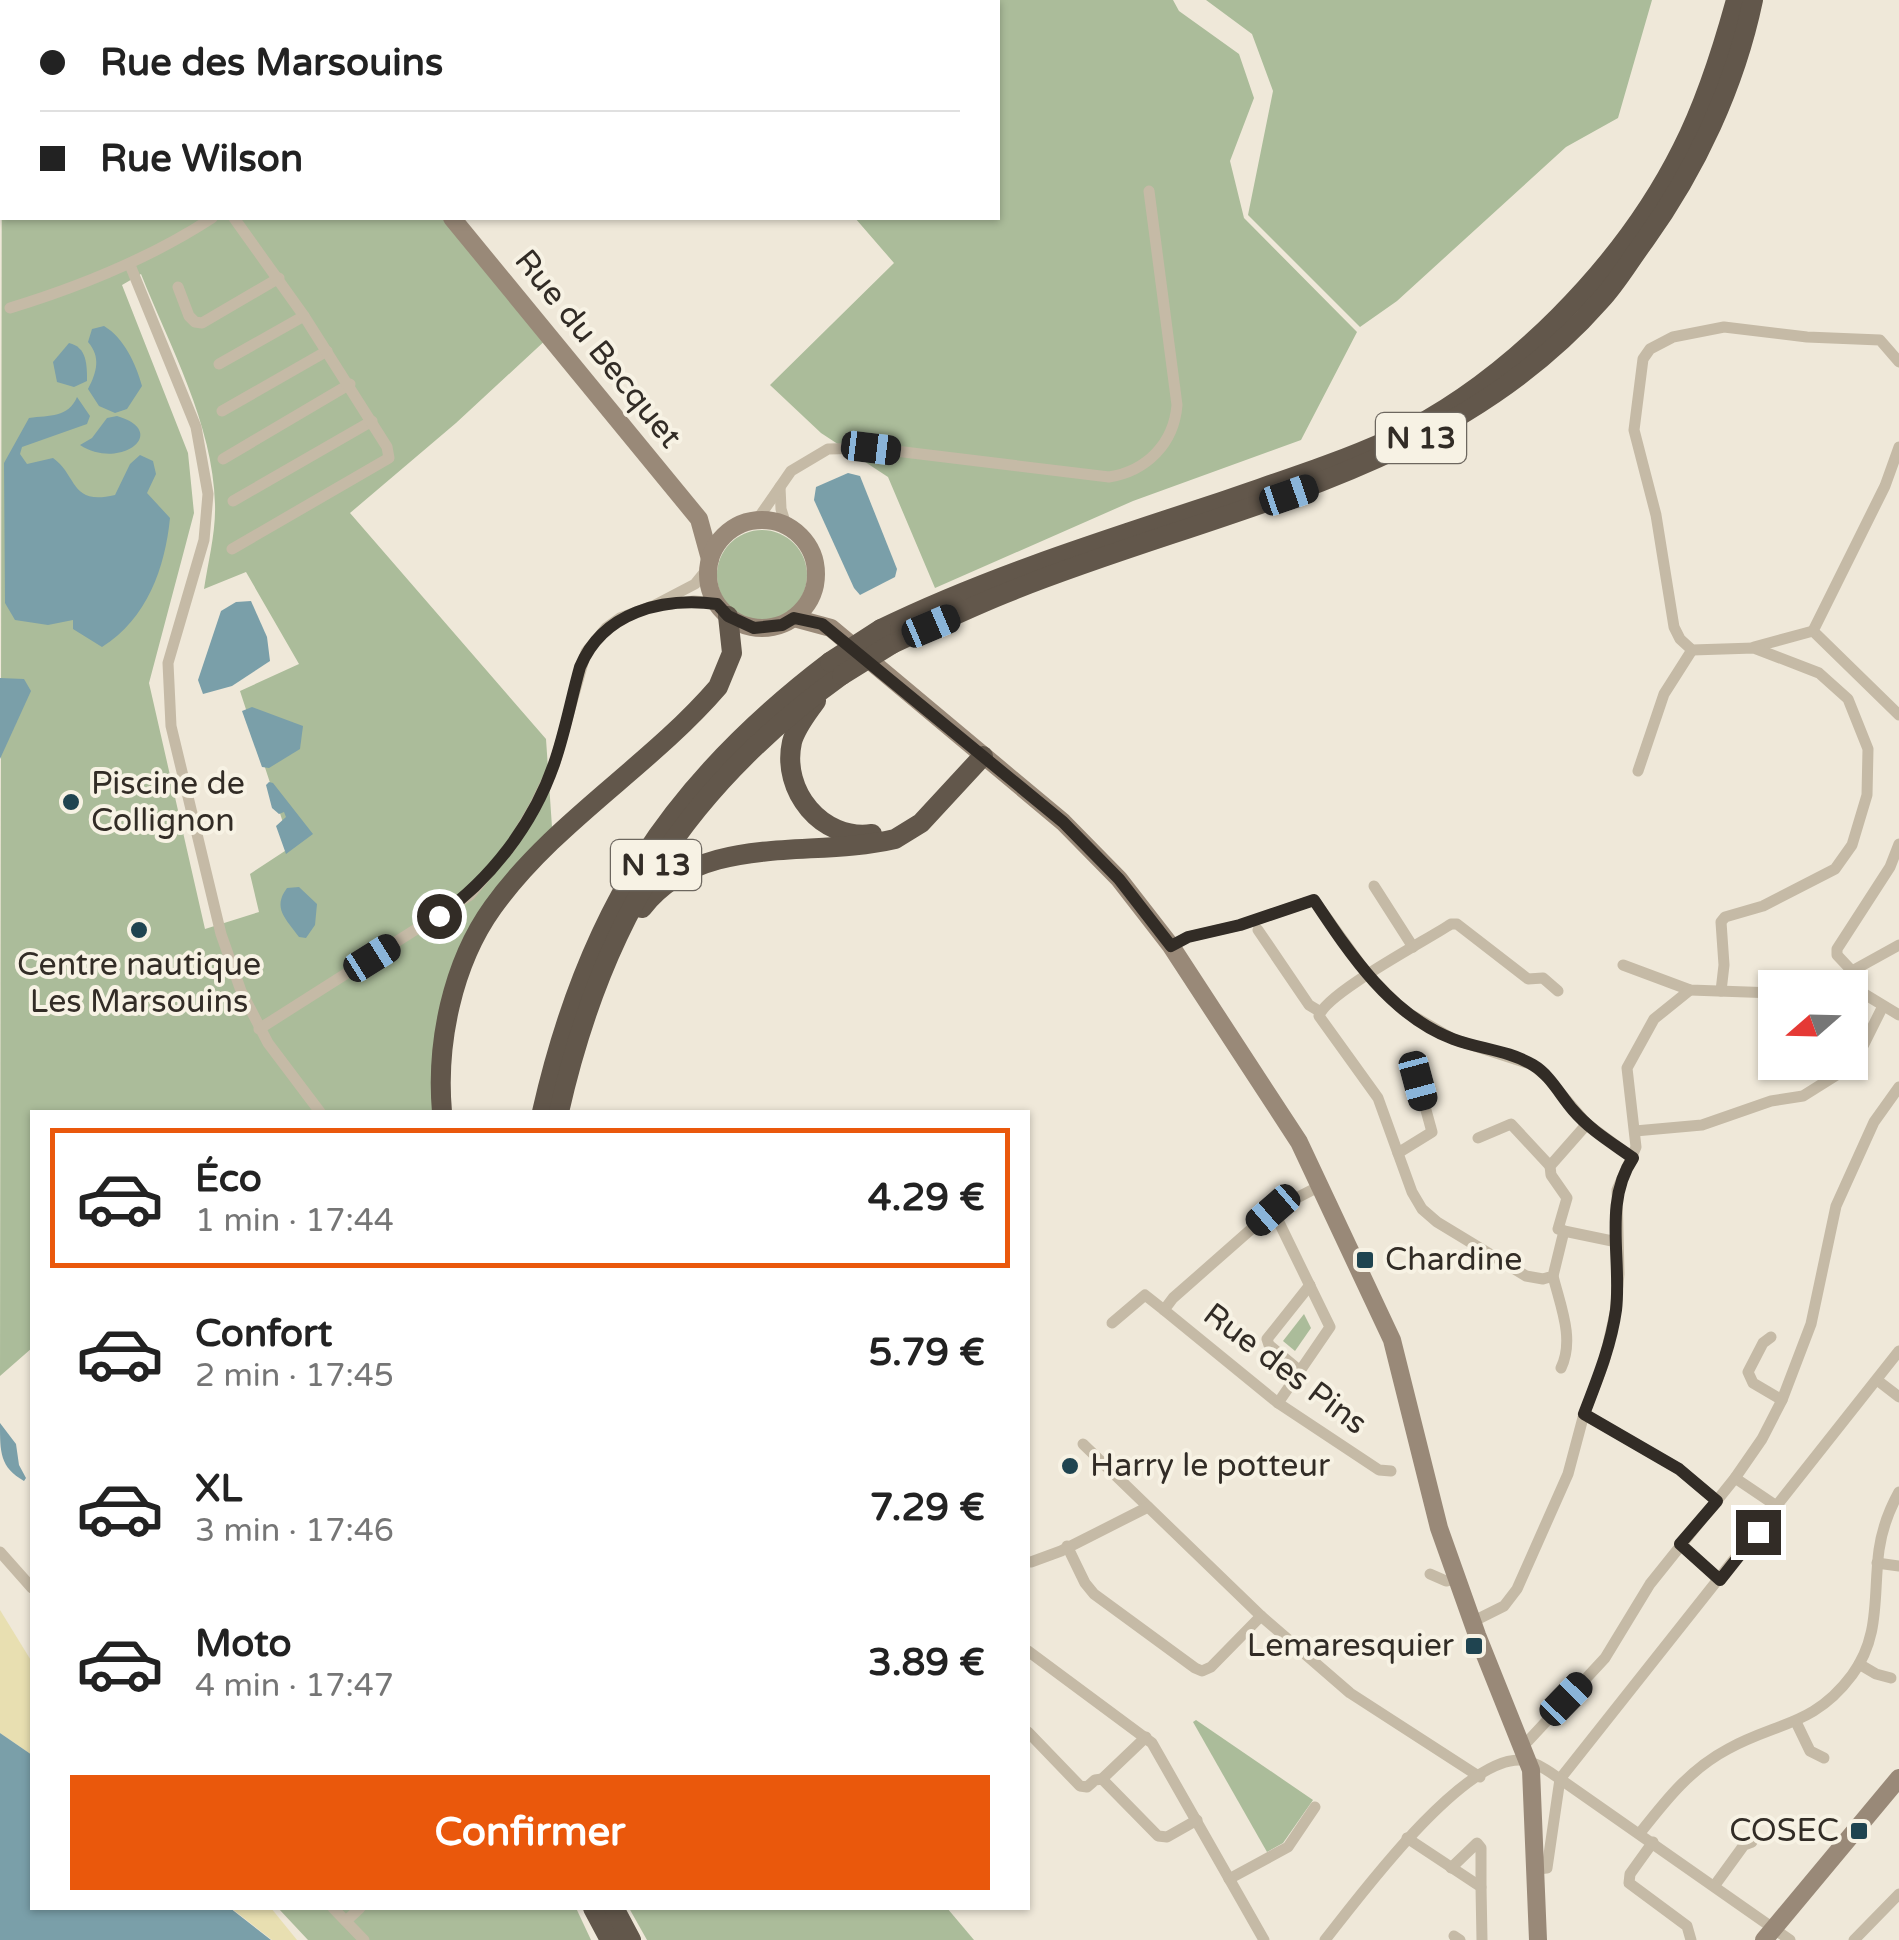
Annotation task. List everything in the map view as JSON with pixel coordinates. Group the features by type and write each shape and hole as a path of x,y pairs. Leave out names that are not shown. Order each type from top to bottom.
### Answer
{"highway":[{"name":"N 13","path":"558,1110 576,1040 610,949 666,850 702,800 755,744 832,675 886,637 1010,572 1328,464 1391,439 1439,414 1470,391 1581,292 1662,186 1703,104 1736,0"},
{"name":"N 13","path":"886,637 1323,483 1418,440 1490,398 1537,362 1601,301 1654,227 1712,123 1753,0"},
{"path":"442,1110 441,1060 454,993 467,956 492,908 542,853 718,686 732,653 722,610"},
{"name":"N 13","path":"542,1110 553,1064 594,948 624,886 654,837 712,766 782,698 832,675"},
{"path":"832,675 792,740 791,772 805,806 820,821 864,835 898,828 923,810 977,751"},
{"path":"610,949 653,894 688,868 736,855 895,838 921,823 977,751"},
{"path":"595,1910 610,1940"},
{"path":"615,1910 631,1940"}],"main road":[{"name":"Rue du Becquet","path":"454,220 699,519 709,564"},
{"path":"699,519 730,530"},
{"path":"757,520 786,525 807,543 813,555 813,592 794,618 782,625 754,628 722,610 710,588 709,564 719,541 730,530 757,520"},
{"path":"813,592 831,628 1063,822 1119,879 1171,946 1294,1134 1322,1185 1392,1340 1424,1473 1456,1580 1534,1778 1538,1940"},
{"path":"794,618 831,628"},
{"path":"1769,1934 1899,1778"}],"street":[{"path":"757,520 791,471 828,449 852,446 1110,477 1146,464 1168,436 1177,405 1149,191"},
{"path":"10,308 130,265 209,220"},
{"path":"232,548 389,458 387,447 350,384 236,220"},
{"path":"130,265 196,427 208,494 204,540 171,648 167,706 221,934 241,991 259,1029 319,1110"},
{"path":"178,287 189,316 202,323 279,278"},
{"path":"219,364 304,316"},
{"path":"1899,362 1880,340 1807,337 1724,327 1673,337 1650,349 1643,359 1634,430 1656,514 1674,627 1680,639 1692,650 1754,648 1813,631 1885,486 1899,447"},
{"path":"222,411 327,351"},
{"path":"223,459 350,384"},
{"path":"233,501 372,421"},
{"path":"780,487 786,525"},
{"path":"259,1029 470,894 510,846 554,766 586,652 620,618 695,584 709,564"},
{"path":"653,606 694,601 722,610"},
{"path":"1813,631 1899,715"},
{"path":"1721,991 1724,965 1720,922 1763,906 1835,869 1852,844 1867,795 1868,749 1848,699 1820,674 1754,648"},
{"path":"1638,771 1664,694 1692,650"},
{"path":"1844,970 1837,949 1890,868 1899,844"},
{"path":"1374,886 1413,947"},
{"path":"1171,946 1188,937 1240,925 1314,900 1368,975 1403,1010 1439,1032 1533,1065 1587,1124 1633,1158"},
{"path":"1320,1011 1368,975 1452,924 1528,978 1543,978 1558,991"},
{"path":"1258,930 1309,1006 1320,1011"},
{"path":"1857,970 1899,945"},
{"path":"1622,965 1690,990 1758,993"},
{"path":"1472,1622 1504,1606 1517,1589 1568,1474 1613,1324 1620,1274 1617,1190 1633,1158 1635,1131 1627,1068 1654,1019 1690,990"},
{"path":"1868,994 1899,1016"},
{"path":"1635,1131 1702,1125 1771,1100 1803,1096 1854,1064 1883,1006"},
{"path":"1320,1011 1321,1021 1378,1098 1418,1202 1437,1222 1526,1276 1554,1276"},
{"path":"1398,1153 1432,1132 1418,1081 1412,1073"},
{"path":"1520,1744 1528,1741 1605,1658 1650,1584 1762,1439 1782,1400 1811,1324 1836,1206 1874,1122 1899,1087"},
{"path":"1478,1138 1511,1124 1550,1166 1551,1174 1566,1194 1558,1229 1617,1242"},
{"path":"1550,1166 1587,1124"},
{"name":"Rue des Pins","path":"1322,1185 1273,1210 1164,1310 1278,1404 1378,1470 1391,1470"},
{"path":"1273,1210 1330,1327 1278,1404"},
{"path":"1560,1368 1566,1358 1567,1337 1554,1276 1564,1231"},
{"path":"1300,1370 1268,1345 1267,1339 1310,1285"},
{"path":"1112,1322 1145,1295 1164,1310"},
{"path":"1771,1336 1748,1372 1753,1383 1782,1400"},
{"path":"1538,1869 1546,1868 1560,1779 1899,1351"},
{"path":"1877,1380 1899,1397"},
{"path":"1584,1414 1679,1469 1717,1501"},
{"path":"1083,1444 1261,1616 1350,1693 1480,1777"},
{"path":"1735,1478 1778,1507"},
{"path":"1640,1834 1674,1790 1716,1756 1796,1722 1828,1701 1859,1664 1877,1610 1877,1562 1885,1525 1899,1492"},
{"path":"1031,1562 1148,1507"},
{"path":"1680,1544 1720,1580"},
{"path":"1067,1546 1094,1594 1195,1668 1211,1667 1261,1616"},
{"path":"0,1552 30,1586"},
{"path":"1877,1562 1899,1566"},
{"path":"1430,1574 1446,1581 1456,1580"},
{"path":"1030,1652 1152,1743 1264,1940"},
{"path":"1859,1664 1890,1678"},
{"path":"1796,1722 1810,1751 1824,1758"},
{"path":"1030,1734 1080,1786 1088,1787 1102,1779 1146,1737"},
{"path":"1326,1940 1407,1838 1431,1814 1480,1777 1506,1763 1528,1762 1560,1779 1714,1885 1769,1934 1790,1940"},
{"path":"1102,1779 1161,1837 1197,1820"},
{"path":"1230,1879 1288,1847 1315,1807"},
{"path":"1407,1838 1481,1888"},
{"path":"1452,1868 1477,1842 1481,1848 1482,1940"},
{"path":"1652,1842 1630,1874 1629,1883 1687,1926 1692,1940"},
{"path":"1714,1885 1744,1845 1752,1842"},
{"path":"1854,1940 1899,1894"},
{"path":"336,1910 364,1940"},
{"path":"346,1921 358,1910"}],"green space":[{"path":"1000,0 1173,0 1179,11 1239,54 1254,98 1230,161 1244,218 1357,332 1301,440 1133,501 935,588 888,477 821,433 770,385 894,263 857,220 1000,220"},
{"path":"1206,0 1652,0 1618,118 1566,147 1397,301 1360,327 1248,215 1273,91 1252,34"},
{"path":"2,220 454,220 549,337 350,513 546,739 552,827 465,940 434,1110 30,1110 30,1350 0,1376","holes":["141,274 198,415 212,474 214,525 204,589 246,572 299,664 240,691 291,847 250,874 259,912 205,929 149,683 194,513 188,453 122,285"]},
{"path":"762,530 794,543 807,575 794,607 762,620 730,607 717,575 730,543"},
{"path":"1304,1314 1311,1328 1295,1351 1283,1341"},
{"path":"1196,1720 1313,1800 1283,1843 1267,1852 1193,1722"},
{"path":"280,1910 577,1910 591,1940 308,1940"},
{"path":"630,1910 949,1910 974,1940 647,1940"}],"sand":[{"path":"0,1610 30,1659 30,1754 0,1733"},
{"path":"234,1910 273,1910 297,1940 272,1940"}],"water":[{"path":"104,326 128,352 142,386 127,409 115,413 99,406 88,389 96,365 88,342 92,329"},
{"path":"69,343 83,353 87,369 87,381 74,387 57,382 53,362"},
{"path":"77,397 90,416 87,424 22,447 20,454 27,464 53,458 82,493 100,497 115,495 130,464 140,455 153,461 156,474 147,493 170,518 164,555 151,591 131,622 102,647 73,629 73,620 48,625 15,620 5,603 4,463 29,418 63,412"},
{"path":"117,416 140,431 134,446 110,454 80,445 92,438 107,418"},
{"path":"848,473 860,476 897,569 895,577 860,595 814,500 816,487"},
{"path":"251,601 267,637 270,661 232,686 203,694 198,680 221,611 236,602"},
{"path":"0,678 24,679 31,691 0,759"},
{"path":"252,707 303,726 300,749 269,768 262,767 242,711"},
{"path":"269,782 313,834 286,854 276,826 286,817 284,812 279,814 272,808 266,785"},
{"path":"299,887 317,904 315,925 306,938 299,937 281,908 287,888"},
{"path":"0,1423 16,1444 24,1481 3,1458"},
{"path":"0,1733 30,1754 30,1910 233,1910 271,1940 0,1940"}],"place":[{"name":"Piscine de Collignon","path":"71,802"},
{"name":"Centre nautique Les Marsouins","path":"139,930"},
{"name":"Chardine","path":"1365,1260"},
{"name":"Harry le potteur","path":"1070,1466"},
{"name":"Lemaresquier","path":"1474,1646"},
{"name":"COSEC","path":"1859,1831"}],"route":[{"path":"439,916 470,894 490,872 534,807 554,766 586,652 606,628 620,618 653,606 694,601 717,604 740,624 754,628 782,625 794,618 831,628 1063,822 1119,879 1171,946 1188,937 1240,925 1314,900 1368,975 1403,1010 1453,1039 1533,1065 1587,1124 1633,1158 1617,1190 1620,1274 1613,1324 1604,1362 1584,1414 1679,1469 1717,1501 1680,1544 1720,1580 1758,1532"}]}
